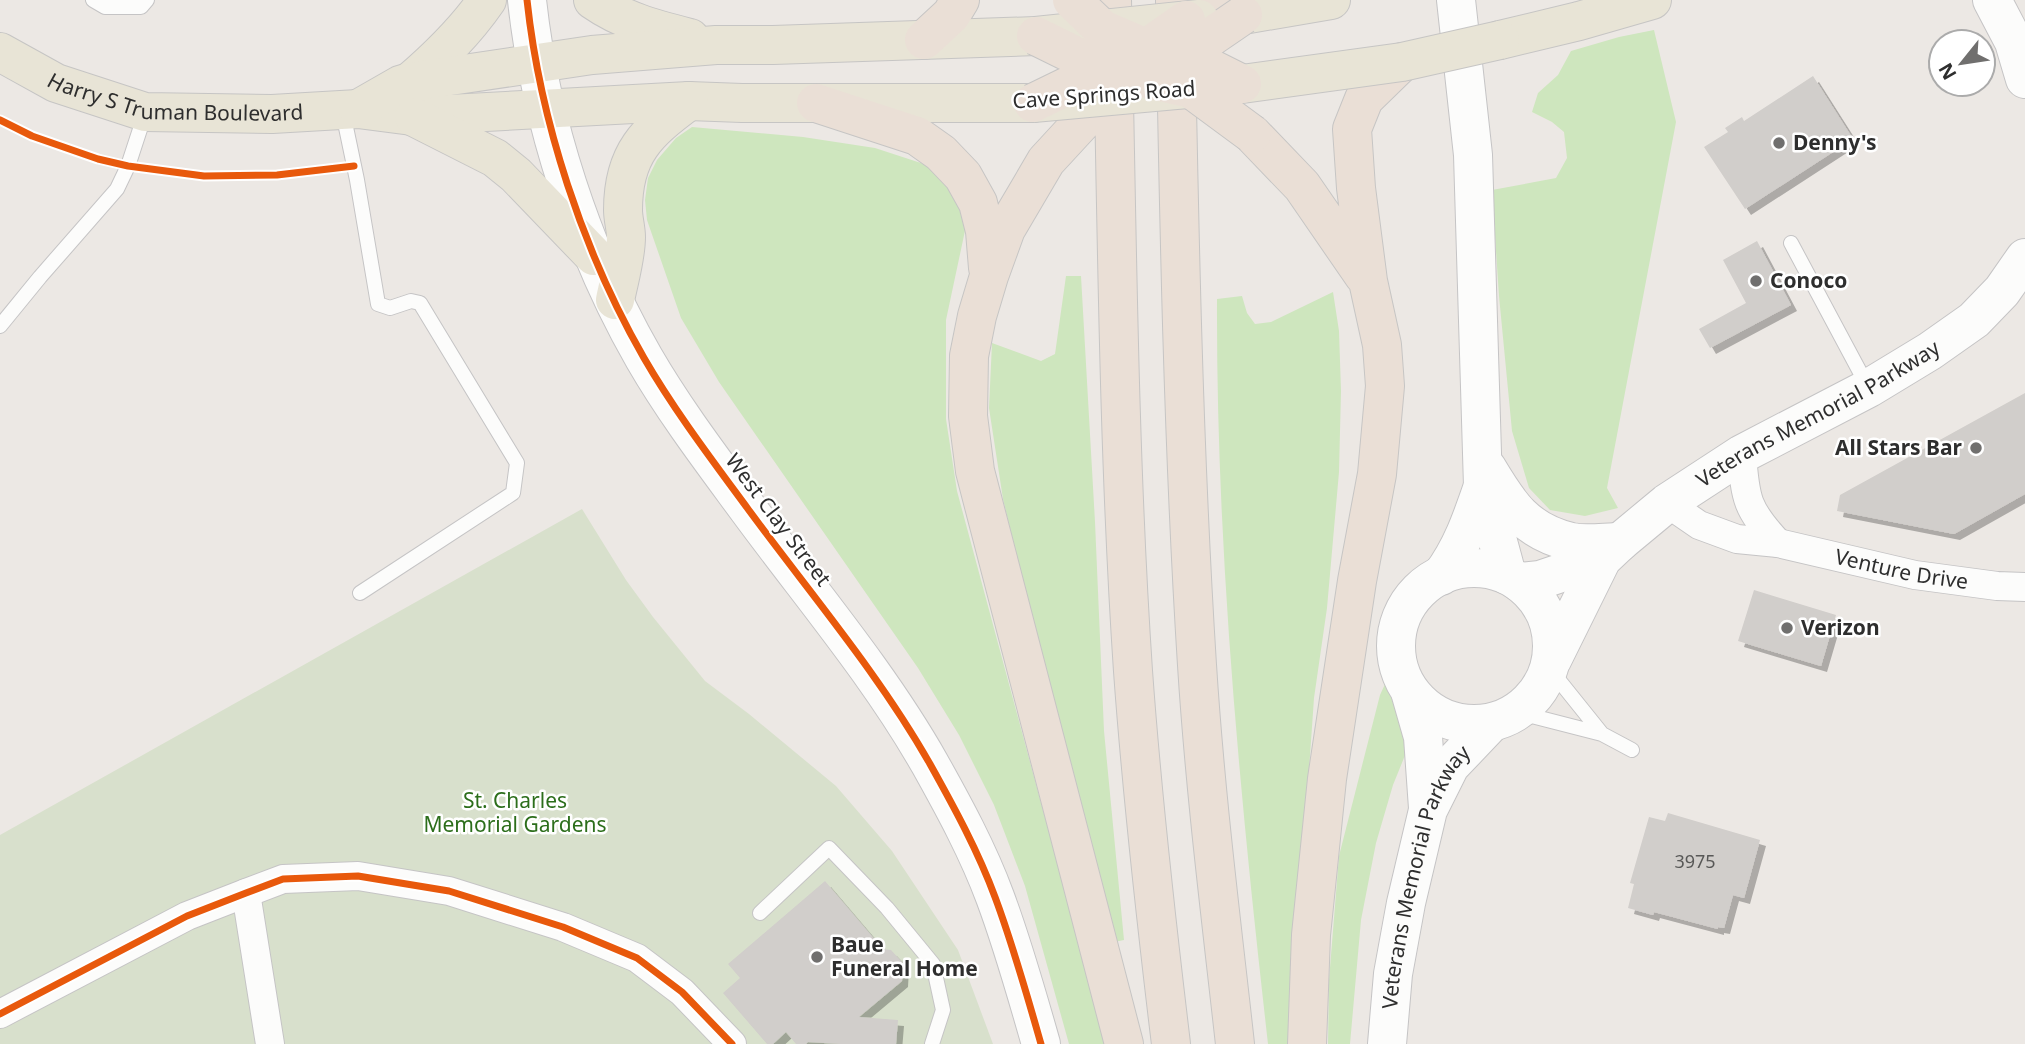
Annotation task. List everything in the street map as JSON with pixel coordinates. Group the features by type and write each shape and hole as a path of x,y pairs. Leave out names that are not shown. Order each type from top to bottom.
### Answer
{"highway":[{"path":"924,40 951,15 960,0"},
{"path":"1072,0 1107,14 1147,63"},
{"path":"1107,14 1133,670 1149,866 1171,1044"},
{"path":"1147,63 1199,30"},
{"path":"1033,103 1104,83 1147,63 1199,30"},
{"path":"1199,30 1252,134 1302,186 1368,281"},
{"path":"1199,30 1184,429 1197,668 1214,860 1235,1044"},
{"path":"1035,36 1104,83"},
{"path":"1307,1044 1311,936 1327,779 1354,594 1377,474 1385,386 1382,345 1368,281 1356,188 1352,129 1364,99 1402,62"},
{"path":"1104,83 1046,161 1006,229 977,316 970,356 968,416 975,471 1124,1044"},
{"path":"816,103 917,136 941,153 963,176 978,203 985,231 989,276"}],"main road":[{"path":"487,0 443,53 411,99 516,175 594,256"},
{"name":"West Clay Street","path":"527,0 536,62 572,198 594,256 615,300 644,357 702,446 870,673 929,762 970,838 994,895 1041,1044"},
{"path":"593,0 630,21 716,45"},
{"name":"Cave Springs Road","path":"1104,83 1199,30 1331,0"},
{"path":"1456,0 1473,155 1482,473 1513,579"},
{"name":"Cave Springs Road","path":"536,62 716,45 1035,36 1107,14 1199,30 1242,84 1402,62 1579,21 1652,0"},
{"path":"1992,0 2014,42 2025,79"},
{"name":"Harry S Truman Boulevard","path":"0,52 57,83 145,112 272,114 350,110 400,85 411,99 547,108"},
{"name":"Harry S Truman Boulevard","path":"411,99 536,62"},
{"path":"615,300 626,238 623,212 627,173 645,138 689,101"},
{"name":"Cave Springs Road","path":"547,108 689,101 1033,103"},
{"name":"Veterans Memorial Parkway","path":"1513,579 1540,580 1611,551 1667,503 1742,454 1869,388 1930,351 1974,320 2002,291 2025,258"},
{"path":"1482,473 1507,503 1533,527 1572,542 1611,551"},
{"path":"1441,576 1455,558 1468,530 1482,473"},
{"name":"Veterans Memorial Parkway","path":"1551,664 1611,551"},
{"path":"1412,695 1431,713 1455,723 1503,718 1528,705 1544,685 1551,664 1552,635 1544,610 1528,589 1513,579 1482,568 1456,569 1432,579 1413,597 1399,620 1395,646 1399,672 1412,695 1423,737 1428,810"},
{"name":"Veterans Memorial Parkway","path":"1387,1044 1394,974 1404,915 1428,810 1450,766 1503,718"}],"street":[{"path":"1742,454 1744,486 1749,502 1759,522 1778,543"},
{"name":"Venture Drive","path":"1667,503 1699,525 1737,539 1778,543 1915,575 2025,587"},
{"path":"0,1014 187,916 246,893 283,879 358,877 449,891 563,927 637,958 682,992 732,1044"},
{"path":"246,893 271,1044"}],"lane":[{"path":"93,0 106,7 141,7 147,0"},
{"path":"350,110 357,180 377,303 390,309 411,301 420,303 517,463 513,494 360,593"},
{"path":"0,326 117,189 128,166 145,112"},
{"path":"1791,243 1869,388"},
{"path":"1551,664 1602,734"},
{"path":"1503,718 1602,734 1632,750"},
{"path":"760,914 829,848 887,908 933,964 943,1010 932,1044"}],"green space":[{"path":"1654,30 1676,122 1607,488 1618,508 1585,516 1550,510 1529,488 1512,431 1492,190 1556,178 1567,158 1564,132 1552,122 1532,112 1538,93 1558,75 1571,51"},
{"path":"692,127 803,137 875,148 927,165 957,197 966,226 946,320 946,419 957,491 1106,1044 1069,1044 1025,886 994,805 959,735 918,668 719,382 681,318 647,220 645,200 648,178 657,160 676,138"},
{"path":"1066,276 1081,276 1104,731 1124,940 1109,943 1003,499 989,408 992,343 1041,361 1055,354"},
{"path":"1333,292 1339,331 1341,391 1339,472 1327,608 1314,698 1290,1044 1268,1044 1239,765 1225,579 1217,299 1242,296 1247,313 1255,324 1271,322"},
{"name":"St. Charles Memorial Gardens","path":"582,509 626,580 705,681 836,786 892,851 958,950 993,1044 0,1044 0,835"},
{"path":"1397,658 1409,706 1410,743 1393,785 1376,843 1361,920 1350,1044 1328,1044 1329,980 1339,856 1380,695"}],"building":[{"name":"Denny's","path":"1813,76 1853,139 1745,209 1704,147 1728,132 1725,128 1742,117 1744,121"},
{"name":"Conoco","path":"1757,241 1791,305 1710,348 1699,329 1746,303 1723,260"},
{"path":"2025,393 2025,494 1954,534 1837,511 1840,495"},
{"name":"Verizon","path":"1754,590 1836,615 1821,666 1738,641"},
{"path":"1668,813 1760,840 1744,898 1733,895 1724,928 1718,929 1628,908 1634,884 1630,883 1649,817 1665,821"},
{"name":"Baue Funeral Home","path":"825,881 883,949 891,950 903,963 902,981 859,1017 898,1020 896,1044 796,1044 786,1032 773,1044 767,1044 723,993 740,978 728,964"}],"cycle path":[{"path":"527,0 542,92 568,185 584,230 622,317 681,416 889,698 930,764 965,829 1002,915 1041,1044"},
{"path":"0,120 32,136 98,159 128,166 204,176 277,175 354,166"},
{"path":"0,1014 187,916 246,893 283,879 358,876 449,891 563,927 637,958 682,992 732,1044"}],"place":[{"name":"Denny's","path":"1779,143"},
{"name":"Conoco","path":"1756,281"},
{"name":"All Stars Bar","path":"1976,448"},
{"name":"Verizon","path":"1787,628"},
{"name":"Baue Funeral Home","path":"817,957"}]}
